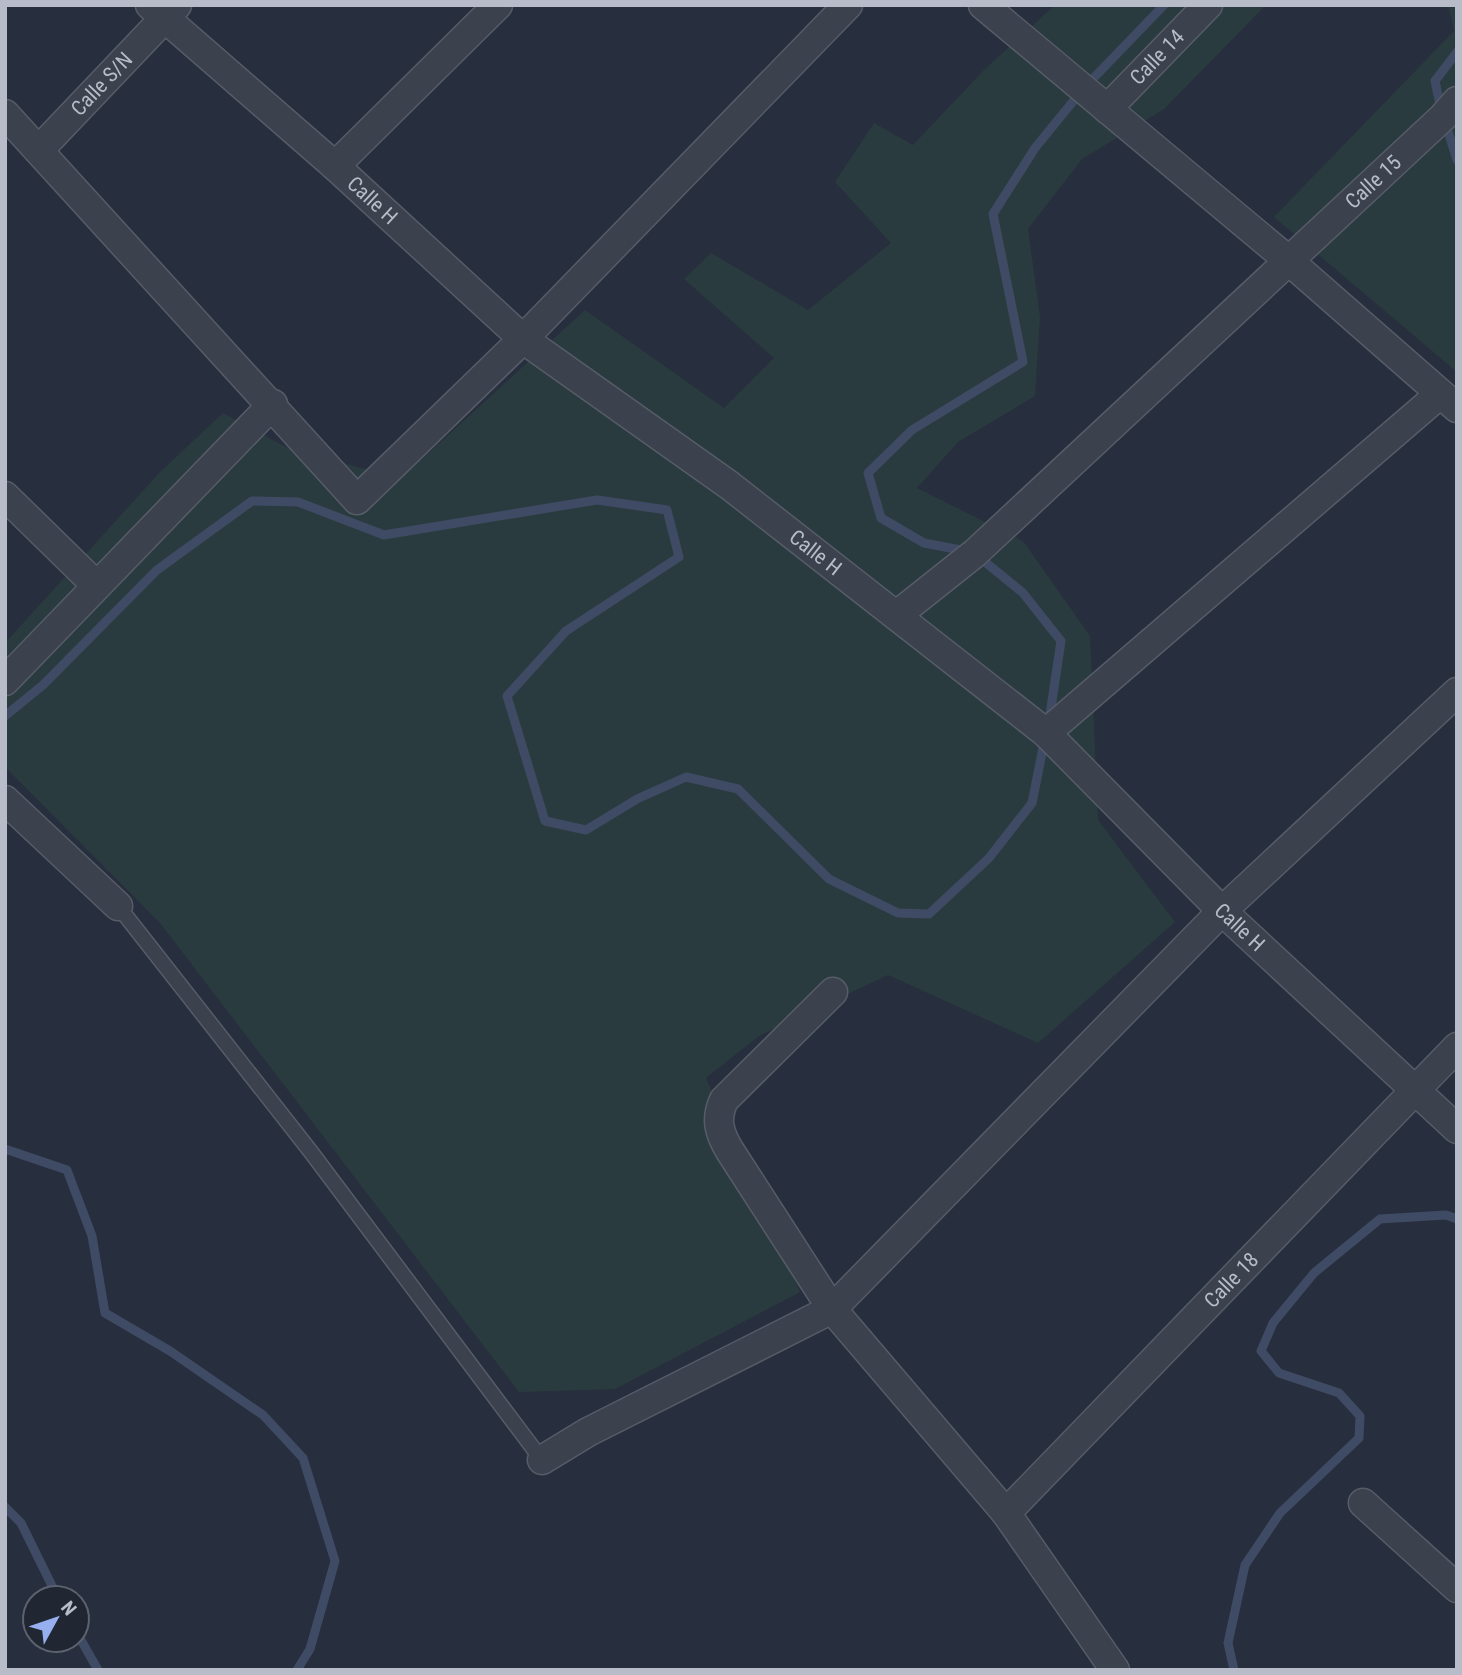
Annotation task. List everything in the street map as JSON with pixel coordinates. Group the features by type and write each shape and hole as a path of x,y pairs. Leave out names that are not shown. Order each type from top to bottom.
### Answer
{"street":[{"path":"335,166 498,5"},
{"path":"5,114 273,404 357,500 523,339 848,5"},
{"path":"983,5 1288,260 1448,401 1046,733"},
{"name":"Calle 14","path":"1107,109 1208,5"},
{"name":"Calle H","path":"164,9 523,339 729,485 1046,733 1222,911 1413,1092 1457,1129"},
{"name":"Calle S/N","path":"38,150 164,9"},
{"name":"Calle 15","path":"897,615 975,553 1457,101"},
{"path":"5,681 273,404"},
{"path":"5,496 96,585"},
{"path":"542,1460 588,1432 832,1309 1222,911 1457,692"},
{"path":"5,800 118,906"},
{"path":"833,992 724,1100 718,1119 722,1138 832,1309 1006,1513 1115,1670"},
{"name":"Calle 18","path":"1006,1513 1457,1047"},
{"path":"1363,1503 1457,1588"}],"lane":[{"path":"118,906 312,1152 542,1460"}],"shaded area":[{"path":"1055,5 1266,5 1164,109 1082,159 1028,229 1040,317 1035,396 958,442 917,488 1023,541 1090,636 1098,820 1175,922 1038,1043 888,975 759,1036 706,1078 800,1292 615,1389 519,1392 160,923 5,767 5,643 160,472 223,413 284,446 400,479 585,310 724,408 774,358 684,279 711,253 808,310 891,243 835,182 874,123 913,145 984,70"},
{"path":"1448,5 1457,5 1457,372 1274,217 1454,31"}],"waterway":[{"path":"966,551 924,543 881,518 868,473 912,430 1023,362 993,214 1035,148 1084,88 1164,5"},
{"path":"1441,109 1435,81 1457,52"},
{"path":"1445,122 1457,160"},
{"path":"5,716 43,685 157,570 252,501 298,502 384,535 597,500 667,510 679,557 566,631 507,696 545,821 586,830 637,799 686,777 738,789 829,879 898,913 929,914 989,858 1032,803 1045,738"},
{"path":"979,557 1023,593 1061,641 1049,721"},
{"path":"5,1149 67,1170 92,1236 105,1313 170,1351 263,1415 303,1458 335,1561 310,1649 297,1670"},
{"path":"1234,1670 1228,1643 1245,1565 1280,1513 1359,1438 1360,1416 1339,1393 1279,1373 1261,1351 1273,1323 1314,1273 1380,1219 1446,1215 1457,1219"},
{"path":"5,1507 21,1523 51,1584"},
{"path":"89,1654 98,1670"}]}
